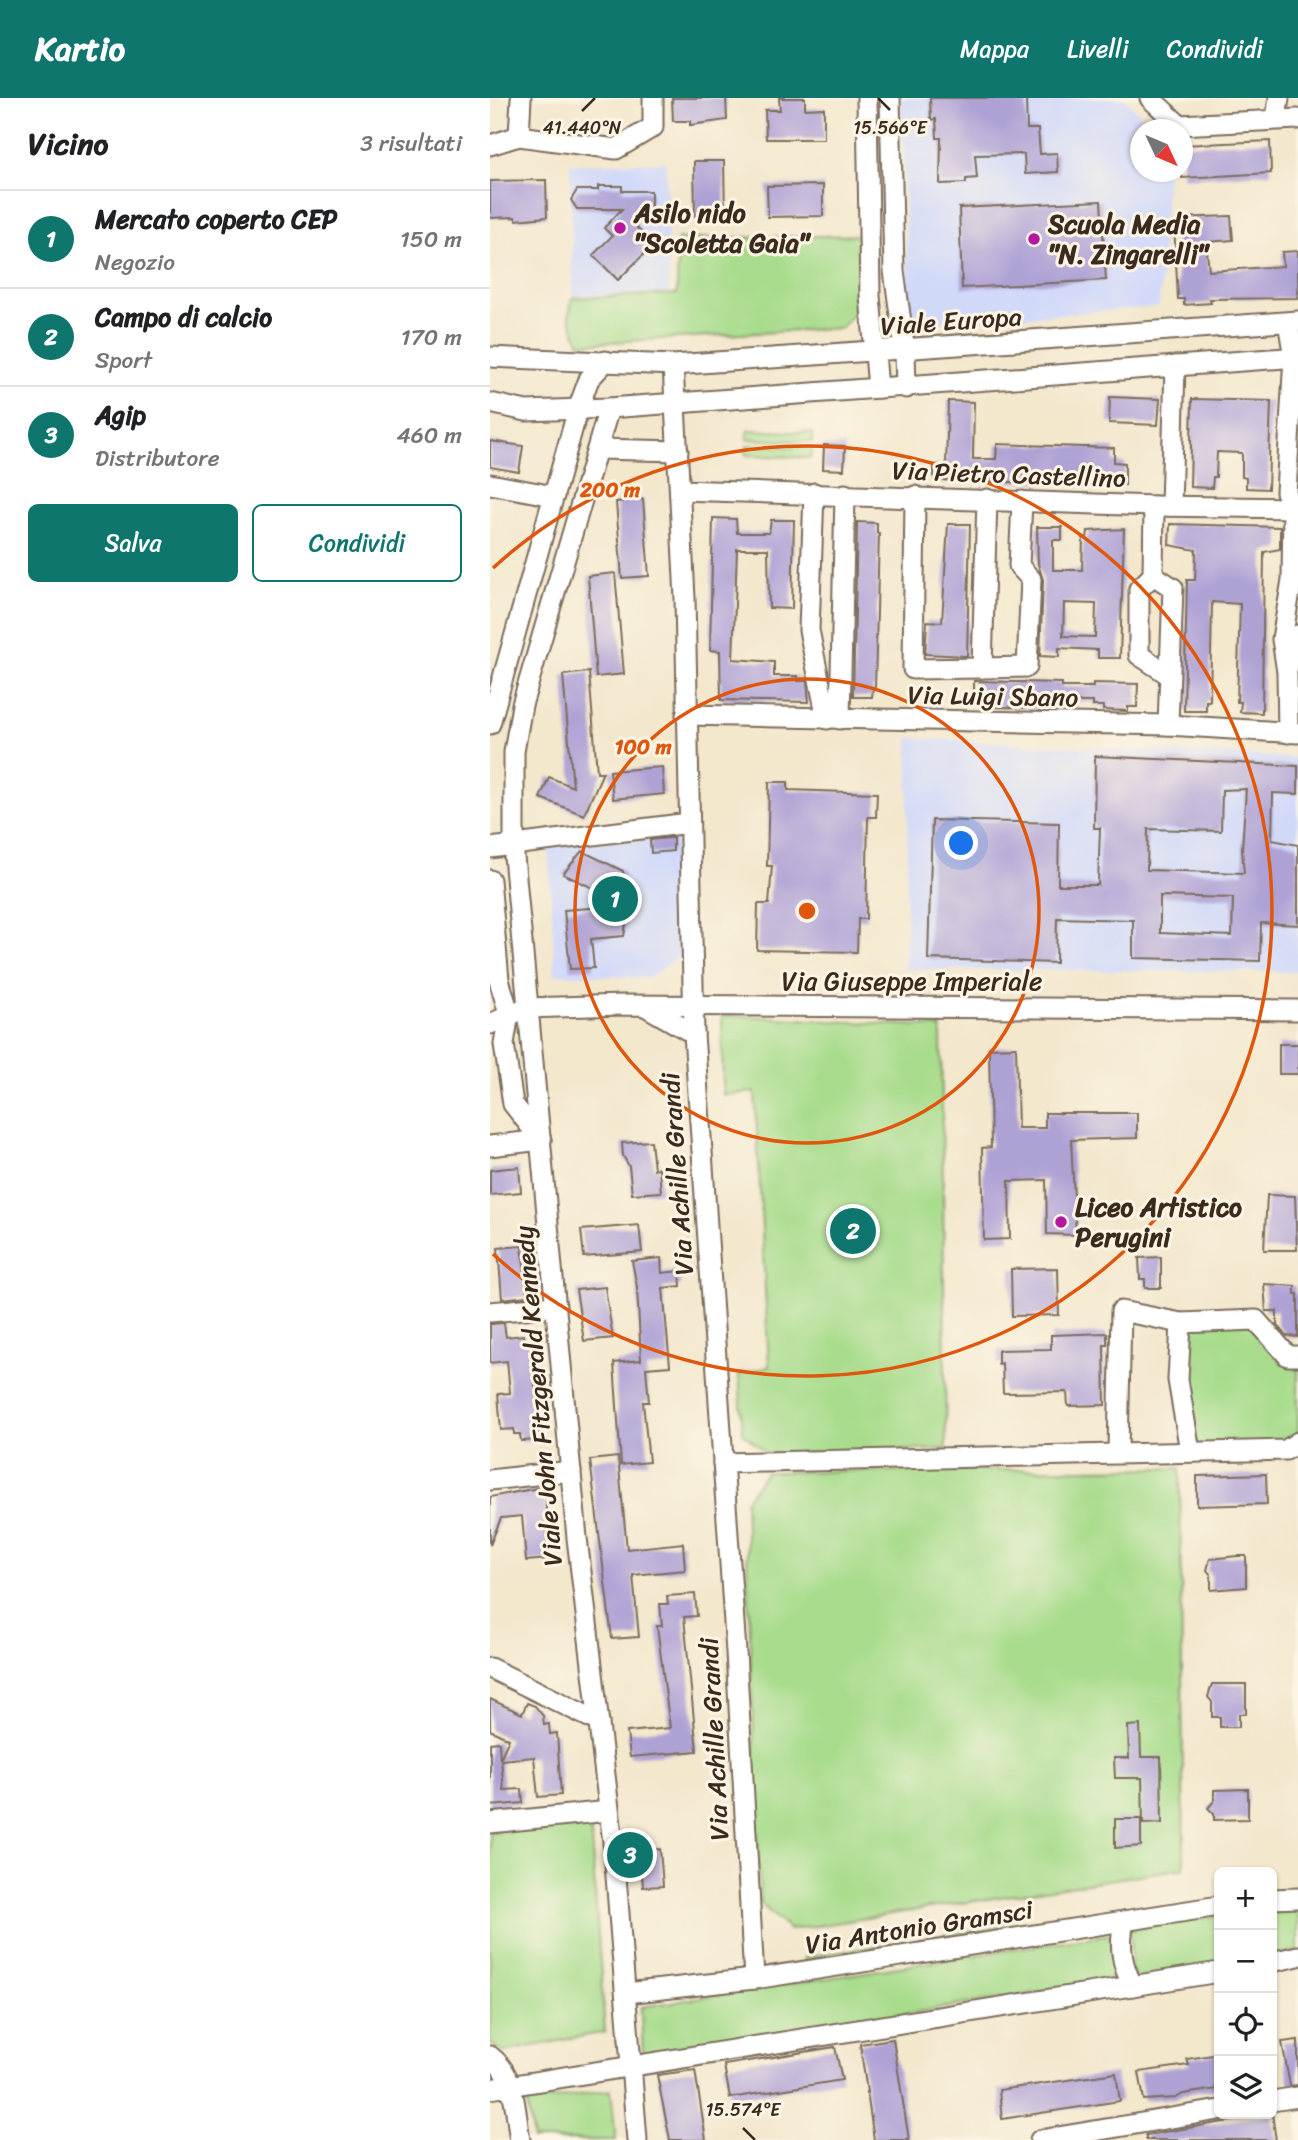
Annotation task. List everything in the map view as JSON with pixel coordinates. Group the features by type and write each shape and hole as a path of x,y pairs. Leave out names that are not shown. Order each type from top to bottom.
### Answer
{"street":[{"path":"519,136 522,98"},
{"path":"490,145 519,136 616,149 653,127 653,98"},
{"path":"867,98 870,296 878,388"},
{"path":"890,98 894,271 905,351 906,388"},
{"path":"1150,98 1179,125 1298,119"},
{"path":"1276,119 1279,98"},
{"path":"1293,322 1296,357 1294,412 1286,492 1296,508 1292,580 1282,639 1293,733"},
{"name":"Viale Europa","path":"490,356 673,365 1293,322"},
{"path":"490,403 526,411 609,408 906,388 1023,375 1296,357"},
{"path":"490,724 578,409 589,379 606,361"},
{"name":"Via Achille Grandi","path":"673,365 680,490 694,1034 754,1979"},
{"path":"1169,675 1139,655 1139,589 1153,575 1174,366"},
{"path":"541,1140 513,1104 504,1044 518,1010 513,845 514,752 522,705 609,408"},
{"path":"598,449 678,452"},
{"path":"490,484 554,496"},
{"name":"Via Pietro Castellino","path":"680,490 1296,508"},
{"path":"814,493 809,631 834,719"},
{"path":"834,719 843,592 845,494"},
{"path":"915,496 913,669 1027,667 1031,579 1018,566 1022,500"},
{"path":"982,667 987,499"},
{"path":"1153,575 1173,588 1168,725"},
{"path":"811,591 843,592"},
{"path":"1287,673 1298,635"},
{"name":"Via Luigi Sbano","path":"686,715 1168,725 1293,733"},
{"path":"490,848 689,823"},
{"path":"490,880 499,980 518,1010"},
{"path":"644,1005 694,1034"},
{"name":"Via Giuseppe Imperiale","path":"518,1010 694,1005 1298,1010"},
{"path":"490,1024 518,1010"},
{"name":"Viale John Fitzgerald Kennedy","path":"518,1010 530,1035 571,1471 609,1811 637,2140"},
{"path":"490,1146 541,1140"},
{"path":"490,1312 556,1306"},
{"path":"1118,1452 1121,1311 1181,1323 1256,1320 1288,1356 1298,1356"},
{"path":"1181,1323 1178,1380 1191,1451"},
{"path":"723,1463 1286,1450 1298,1442"},
{"path":"490,1480 571,1471"},
{"path":"490,1668 599,1723"},
{"path":"490,1823 609,1811"},
{"path":"1277,1899 1298,1898"},
{"name":"Via Antonio Gramsci","path":"626,1993 754,1979 1214,1907"},
{"path":"1124,1921 1121,1954 1133,1986"},
{"path":"1277,1961 1298,1956"},
{"path":"490,2089 1214,1973"},
{"path":"490,2056 497,2062 511,2085 520,2140"},
{"path":"1277,2100 1298,2097"},
{"path":"1040,2140 1214,2111"}],"shaded area":[{"name":"Scuola Media \"N. Zingarelli\"","path":"901,98 1124,98 1145,119 1130,119 1130,182 1166,182 1159,307 909,325"},
{"name":"Asilo nido \"Scoletta Gaia\"","path":"666,162 669,293 573,296 570,164"},
{"path":"909,738 1298,758 1298,972 905,969"},
{"path":"677,839 681,955 649,978 555,974 548,843"}],"green space":[{"path":"865,235 865,298 841,328 580,344 569,317 572,298 677,294 678,239"},
{"path":"748,430 813,433 812,442 747,439"},
{"path":"747,445 812,448 811,458 746,455"},
{"path":"722,1015 941,1027 946,1449 768,1454 743,1433 739,1374 769,1367 755,1092 723,1095"},
{"path":"1256,1320 1281,1363 1298,1363 1298,1442 1190,1451 1178,1380 1186,1322"},
{"path":"1180,1468 1184,1868 790,1930 760,1903 745,1501 766,1472"},
{"path":"590,1822 605,2032 503,2052 490,2043 490,1832"},
{"path":"1298,1905 1298,1951 1277,1955 1277,1907"},
{"path":"1214,1917 1214,1965 1136,1980 1131,1966 1131,1929"},
{"path":"1041,1921 1042,1928 920,1945 919,1939"},
{"path":"1111,1934 1111,1946 1119,1979 643,2057 641,2007"},
{"path":"902,1943 903,1950 805,1964 804,1957"},
{"path":"611,2090 616,2140 533,2140 527,2103"}],"building":[{"path":"672,98 726,98 727,120 690,125 690,121 673,121"},
{"path":"779,98 805,98 805,109 824,108 824,139 766,139 765,110 780,110"},
{"path":"930,98 1026,98 1027,129 1038,129 1040,154 1057,153 1058,172 1025,174 1024,154 975,155 977,178 966,179 966,183 940,184 941,138 937,138 936,119 931,120"},
{"path":"1270,141 1271,173 1193,177 1193,144"},
{"path":"694,161 724,161 725,216 695,216"},
{"path":"546,180 547,217 516,220 515,217 490,218 490,181"},
{"path":"823,185 823,216 768,217 767,186"},
{"name":"Asilo nido \"Scoletta Gaia\"","path":"598,186 622,186 622,191 651,191 651,209 637,209 637,228 654,244 618,280 593,255 612,236 604,228 622,209 577,209 571,200 577,190 598,190"},
{"path":"1101,201 1106,280 962,288 959,208"},
{"path":"1231,216 1233,240 1206,242 1209,271 1283,266 1282,252 1298,251 1298,298 1210,299 1211,303 1184,305 1184,299 1178,299 1174,224 1177,223 1177,218"},
{"path":"1110,397 1160,399 1158,425 1109,423"},
{"path":"1192,399 1271,401 1268,489 1246,488 1246,478 1242,477 1242,453 1217,452 1216,477 1213,477 1212,488 1190,487"},
{"path":"948,401 974,402 973,459 996,459 997,444 1114,448 1114,462 1125,463 1125,485 934,480 934,465 946,465"},
{"path":"490,441 523,446 519,472 490,467"},
{"path":"824,445 845,446 844,470 823,469"},
{"path":"643,499 649,576 622,578 616,502"},
{"path":"713,518 736,519 737,533 769,533 771,520 794,520 792,609 769,608 768,549 737,549 733,659 774,662 774,676 798,676 798,681 807,681 809,702 721,700 720,651 710,650"},
{"path":"857,522 877,523 879,533 875,687 872,697 853,697"},
{"path":"948,524 970,524 967,656 925,654 927,621 942,622"},
{"path":"1170,524 1280,527 1280,549 1264,552 1262,713 1240,712 1241,702 1237,702 1240,604 1212,602 1210,701 1206,701 1206,711 1184,711 1187,580 1195,580 1196,550 1169,545"},
{"path":"1037,527 1062,527 1062,540 1053,540 1053,570 1082,570 1083,538 1087,538 1088,531 1124,529 1120,658 1098,658 1098,650 1059,648 1059,657 1040,656 1043,580 1038,564","holes":["1064,603 1096,604 1095,637 1063,636"]},
{"path":"615,573 624,674 596,677 588,576"},
{"path":"589,672 597,772 603,772 584,815 540,798 549,777 573,787 563,675"},
{"path":"974,681 1062,683 1062,687 1093,687 1093,683 1138,684 1137,707 1128,707 1128,711 1103,710 1103,706 1093,706 1093,702 1062,702 1062,706 1052,705 1052,708 984,707 984,703 974,703"},
{"path":"1095,756 1298,766 1298,794 1273,793 1272,840 1298,845 1298,925 1261,923 1260,961 1133,958 1133,920 1057,918 1056,963 928,959 932,820 1059,823 1058,885 1098,885 1100,828 1094,828","holes":["1246,789 1242,849 1244,873 1147,870 1148,829 1221,831 1222,790","1160,896 1233,898 1232,936 1160,933"]},
{"path":"662,767 664,794 613,799 610,771"},
{"path":"769,782 788,782 788,790 877,793 876,817 868,817 866,919 858,919 857,952 757,950 758,904 769,904 772,866 767,866"},
{"path":"673,838 673,851 651,853 650,840"},
{"path":"582,851 623,871 627,904 563,874"},
{"path":"629,905 624,936 591,939 594,968 570,969 564,910"},
{"path":"1279,1044 1298,1044 1298,1074 1279,1074"},
{"path":"1016,1047 1018,1128 1045,1128 1045,1113 1137,1113 1137,1138 1071,1140 1076,1235 1047,1234 1046,1180 1009,1181 1010,1239 984,1240 982,1148 991,1147 989,1048"},
{"path":"651,1141 654,1169 659,1168 661,1192 632,1194 629,1166 623,1156 622,1143"},
{"path":"519,1167 521,1192 490,1195 490,1170"},
{"path":"1267,1195 1295,1196 1297,1250 1264,1250"},
{"path":"639,1225 642,1252 584,1257 581,1230"},
{"path":"522,1246 527,1296 502,1299 498,1248"},
{"path":"1161,1257 1161,1288 1145,1288 1145,1279 1140,1279 1139,1258"},
{"path":"661,1258 662,1273 680,1271 681,1286 663,1288 670,1366 646,1368 649,1402 643,1402 649,1462 621,1465 614,1363 641,1360 637,1287 632,1261"},
{"path":"1058,1268 1059,1315 1012,1316 1011,1269"},
{"path":"1264,1284 1295,1286 1295,1294 1298,1294 1298,1337 1287,1336 1277,1325 1277,1311 1266,1311"},
{"path":"605,1287 613,1338 584,1341 576,1290"},
{"path":"504,1323 506,1337 523,1335 524,1343 531,1342 540,1440 521,1441 520,1434 514,1434 514,1429 501,1430 498,1394 510,1393 507,1361 490,1363 490,1324"},
{"path":"1107,1333 1107,1345 1104,1345 1105,1405 1068,1406 1067,1392 1003,1393 1002,1363 998,1364 998,1350 1051,1349 1051,1335"},
{"path":"618,1457 627,1549 683,1543 685,1570 633,1575 639,1637 612,1639 590,1460"},
{"path":"1266,1474 1267,1504 1197,1506 1197,1476"},
{"path":"549,1486 551,1502 546,1502 546,1524 549,1559 526,1561 522,1516 501,1518 490,1545 490,1497"},
{"path":"1246,1556 1246,1587 1211,1590 1211,1575 1207,1570 1210,1559"},
{"path":"695,1594 697,1616 684,1617 697,1751 630,1757 627,1732 670,1728 657,1626 662,1626 660,1604 668,1604 667,1596"},
{"path":"1212,1684 1246,1684 1246,1714 1239,1714 1239,1727 1220,1727 1220,1717 1212,1717 1212,1702 1208,1697"},
{"path":"490,1699 522,1714 527,1703 535,1706 543,1716 544,1725 549,1724 550,1734 557,1733 561,1795 538,1797 534,1757 501,1760 504,1790 522,1789 523,1803 490,1806 490,1743 499,1742 500,1759 509,1739 490,1730"},
{"path":"1140,1725 1141,1757 1161,1757 1162,1823 1143,1824 1142,1778 1115,1778 1114,1758 1129,1758 1128,1726"},
{"path":"1248,1789 1248,1819 1214,1820 1214,1814 1208,1808 1214,1801 1214,1790"},
{"path":"1115,1819 1141,1819 1141,1846 1115,1848"},
{"path":"660,1849 663,1886 643,1887 640,1851"},
{"path":"893,2039 909,2140 874,2140 860,2044"},
{"path":"1298,2040 1298,2085 1290,2086 1282,2042"},
{"path":"835,2047 842,2080 730,2098 724,2065"},
{"path":"1214,2055 1214,2089 1183,2094 1176,2098 1144,2100 1139,2072 1189,2065 1187,2059"},
{"path":"695,2070 706,2140 670,2140 657,2075"},
{"path":"1116,2073 1120,2101 1002,2119 999,2090"},
{"path":"1242,2119 1273,2119 1276,2140 1146,2140 1146,2135"}],"place":[{"name":"Asilo nido \"Scoletta Gaia\"","path":"620,228"},
{"name":"Scuola Media \"N. Zingarelli\"","path":"1034,239"},
{"name":"Mercato coperto CEP","path":"615,899"},
{"name":"Liceo Artistico Perugini","path":"1061,1222"},
{"name":"Campo di calcio","path":"853,1231"},
{"name":"Agip","path":"630,1855"}]}
